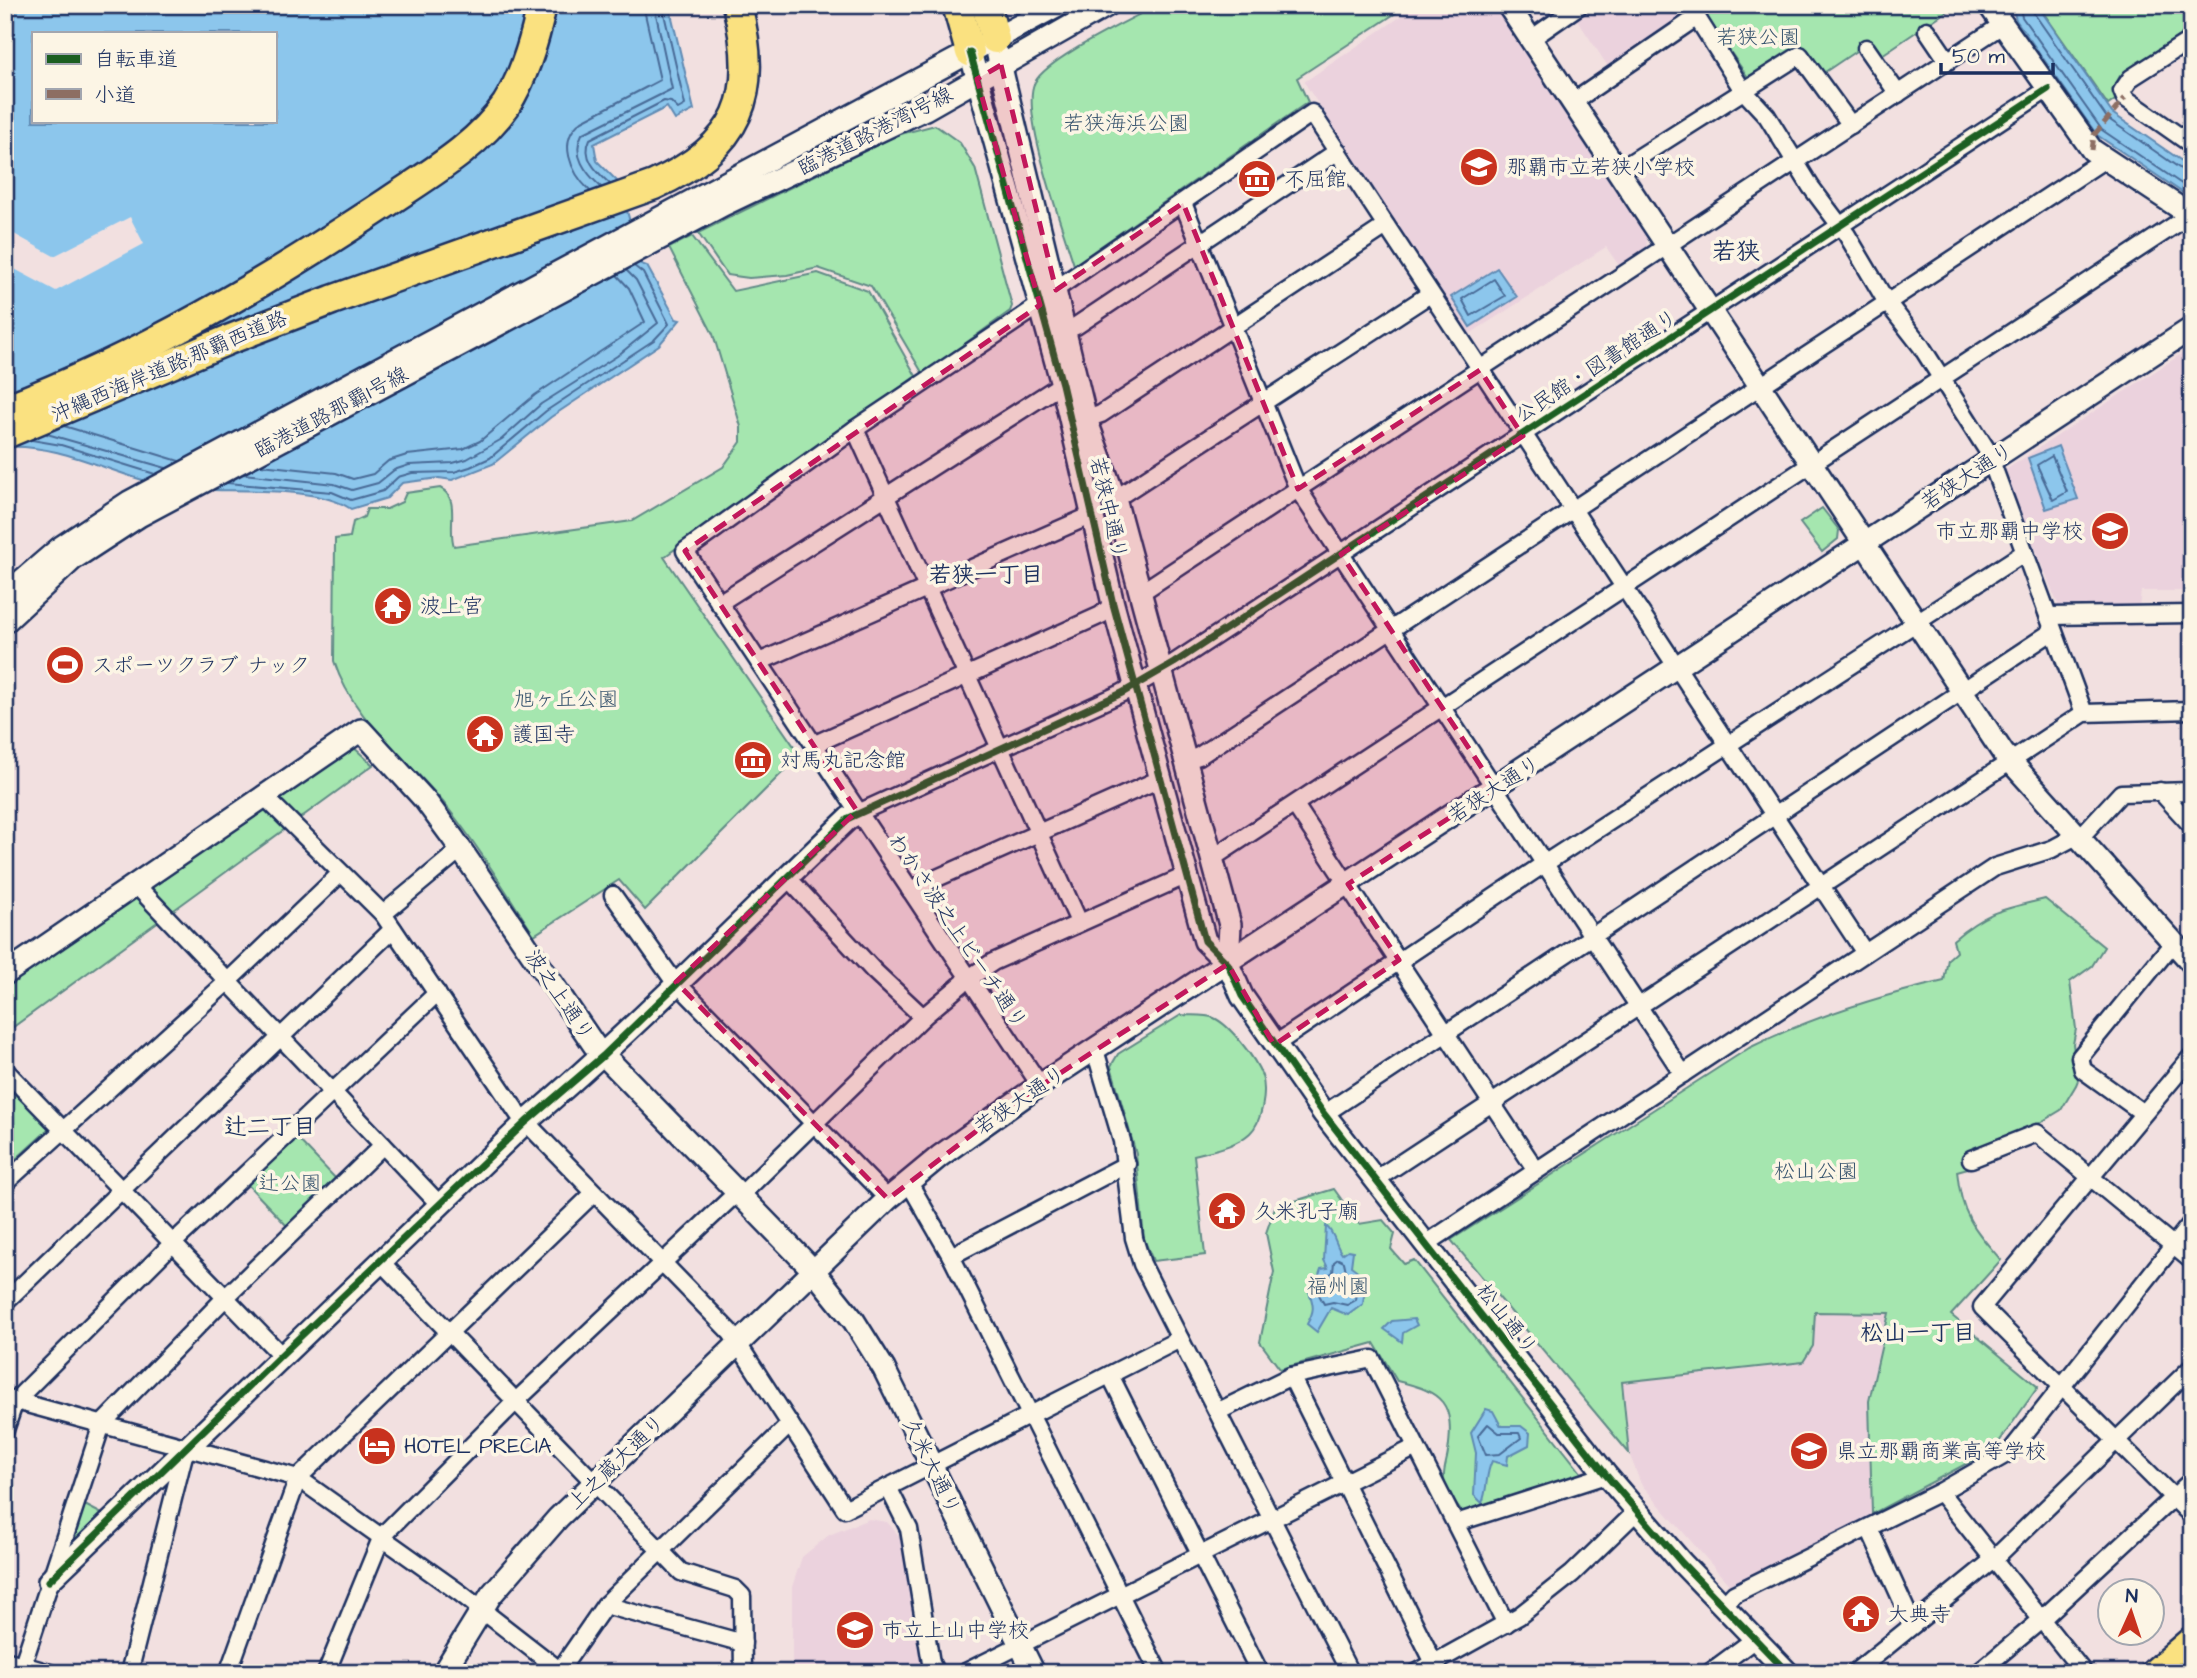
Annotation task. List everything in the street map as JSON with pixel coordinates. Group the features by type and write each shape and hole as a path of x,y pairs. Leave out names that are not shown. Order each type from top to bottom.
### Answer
{"highway":[{"name":"沖縄西海岸道路;那覇西道路","path":"5,409 177,329 307,256 454,158 481,134 505,106 517,85 533,43 542,5"},
{"name":"沖縄西海岸道路;那覇西道路","path":"5,434 228,340 332,300 654,185 702,159 717,145 742,101 747,65 737,5"},
{"path":"957,5 973,67"},
{"path":"986,5 998,52"},
{"path":"2155,1673 2192,1640"}],"street":[{"name":"臨港道路港湾1号線","path":"670,222 780,154 973,67 998,52 1058,5"},
{"name":"臨港道路港湾1号線","path":"998,52 1108,5"},
{"path":"1508,5 2010,763 2192,963"},
{"path":"1531,39 1580,5"},
{"path":"1212,859 1622,587 2191,216 2105,159 2082,140 1989,5"},
{"path":"1573,102 1693,11 1742,89 1767,117 1795,163 1840,225 1886,301 1942,379 1991,460 2084,713"},
{"path":"1140,593 2003,25"},
{"path":"1927,30 1948,61"},
{"path":"2192,39 2131,78 2122,87 2124,98 2192,145"},
{"path":"1866,48 1898,94"},
{"name":"若狭中通り","path":"998,52 1065,330 1092,514 1113,604 1185,876 1205,941 1227,964"},
{"path":"1619,170 1742,89 1800,55 1851,125"},
{"name":"臨港道路港湾1号線","path":"670,222 914,114 973,67"},
{"name":"若狭中通り","path":"973,67 1062,384 1115,499 1230,925 1227,964"},
{"name":"公民館・図書館通り","path":"858,813 1135,686 1162,670 1523,436 2048,89"},
{"path":"1056,289 1312,113 1675,669 1865,953"},
{"path":"2177,135 2192,125"},
{"path":"1065,330 1200,244 1338,151"},
{"path":"1187,761 1199,756 2105,159"},
{"path":"1183,202 1298,489 1683,1074"},
{"name":"臨港道路那覇1号線","path":"5,595 61,547 129,502 670,222"},
{"name":"臨港道路那覇1号線","path":"5,622 73,559 139,516 670,222"},
{"path":"1079,422 1101,414 1386,226"},
{"path":"1115,499 1430,294"},
{"path":"1040,305 855,429 1079,922"},
{"name":"若狭大通り","path":"813,1270 908,1181 1040,1085 1495,789 2192,328"},
{"path":"719,603 1062,384"},
{"name":"わかさ波之上ビーチ通り","path":"855,429 685,551 1040,1085"},
{"path":"759,662 1092,514"},
{"path":"1275,1045 1544,864 2025,552"},
{"path":"815,744 1101,615 1113,604"},
{"path":"1324,1114 1445,1031 1592,937 1961,691 2051,623 2192,614"},
{"path":"1375,1180 2084,713 2192,710"},
{"name":"波之上通り","path":"264,796 361,730 425,800 603,1056 813,1270"},
{"path":"910,890 1036,831 1160,779"},
{"path":"1426,1244 1995,867 2052,849 2076,837 2086,831 2121,793 2192,791"},
{"path":"2160,792 2192,826"},
{"path":"5,974 138,886 264,796 383,914 526,1122 737,1343 845,1509 1180,1339"},
{"path":"1295,805 1536,1170"},
{"path":"49,1581 526,1122 603,1056 676,982 858,813"},
{"path":"383,914 461,849"},
{"path":"5,1183 226,983 341,873"},
{"path":"327,1673 382,1536 516,1401 661,1263 814,1125 923,1017 968,978 993,962 1185,876"},
{"path":"787,877 874,971 923,1017"},
{"path":"138,886 226,983 440,1205"},
{"path":"613,895 676,982 888,1199"},
{"path":"5,1302 282,1039 393,929"},
{"path":"2143,1113 2083,1070 2080,1057 2173,943"},
{"name":"松山通り","path":"1227,964 1242,996 1324,1114 1606,1475 1723,1606 1788,1673"},
{"path":"5,1430 10,1399 437,993"},
{"path":"1095,1050 1127,1164 1133,1238 1142,1264 1350,1673"},
{"path":"2192,1056 1982,1307 2192,1516"},
{"path":"5,1070 281,1355"},
{"path":"1971,1160 2036,1133 2192,1261"},
{"path":"21,1669 102,1424 226,1297 383,1145"},
{"path":"951,1256 1127,1164"},
{"path":"908,1181 951,1256 1160,1673"},
{"path":"228,1673 298,1478 594,1193"},
{"path":"1723,1606 1734,1594 1940,1492 2010,1452 2192,1222"},
{"path":"381,1262 681,1572 735,1589 742,1596 743,1673"},
{"name":"上之蔵大通り","path":"443,1673 481,1609 531,1546 813,1270"},
{"name":"久米大通り","path":"813,1270 843,1306 874,1351 1034,1673"},
{"path":"1219,1411 1291,1376 1372,1359 1506,1623"},
{"path":"1854,1673 1993,1560 2192,1367"},
{"path":"1110,1375 1260,1673"},
{"path":"1291,1376 1436,1668"},
{"path":"10,1399 298,1478 481,1609 560,1672 605,1605 790,1424"},
{"path":"964,1673 1416,1447"},
{"path":"129,1673 186,1448"},
{"path":"1456,1523 1606,1475"},
{"path":"1978,1673 2041,1620 2192,1480"},
{"path":"888,1487 909,1529 931,1663 936,1673"},
{"path":"1940,1492 2084,1673"},
{"path":"1416,1673 1436,1668 1506,1623 1573,1574 1636,1511"},
{"path":"1869,1528 1913,1625"},
{"path":"605,1605 743,1643"},
{"path":"1709,1673 1755,1639"},
{"path":"5,1660 21,1669 50,1673"}],"highlighted area":[{"path":"1001,65 1056,290 1183,203 1298,489 1480,370 1523,436 1341,554 1495,788 1348,884 1399,960 1274,1045 1228,964 1005,1109 888,1199 676,982 857,811 685,551 1040,305 977,79"}],"shaded area":[{"name":"那覇市立若狭小学校","path":"1418,5 1495,5 1647,239 1646,249 1620,267 1606,247 1468,335 1304,82"},
{"path":"1595,5 1672,5 1682,20 1609,68 1576,18"},
{"name":"市立那覇中学校","path":"2192,347 2192,591 2141,591 2139,607 2059,607 2004,471"},
{"name":"県立那覇商業高等学校","path":"1815,1312 1889,1313 2038,1387 1994,1449 1732,1588 1641,1484 1629,1453 1622,1382 1763,1368 1813,1346"},
{"name":"市立上山中学校","path":"869,1519 887,1522 900,1537 925,1673 792,1673 792,1587 802,1557 829,1535"}],"green space":[{"name":"若狭海浜公園","path":"1157,5 1408,5 1297,78 1308,102 1074,265 1038,143 1033,117 1032,96 1035,82 1043,72 1072,51"},
{"name":"若狭公園","path":"1698,5 1956,5 1879,57 1868,43 1819,76 1798,49 1757,75 1747,76"},
{"path":"2038,5 2190,5 2192,27 2120,76 2115,86 2118,98 2108,105"},
{"path":"935,125 960,143 975,168 1012,306 1010,311 923,374 871,286 818,268 787,275 749,278 727,275 698,233 897,135"},
{"name":"旭ヶ丘公園","path":"692,236 733,291 818,273 868,291 916,376 664,557 800,755 645,910 619,880 534,935 459,822 432,789 383,739 354,703 343,683 334,661 335,539 350,537 353,522 364,517 367,509 387,509 402,502 406,493 440,488 450,499 452,506 454,546 632,521 723,467 741,442 741,427 713,334 669,248"},
{"path":"1822,508 1839,530 1838,539 1822,552 1800,523"},
{"path":"351,745 373,765 5,1033 5,978"},
{"name":"松山公園","path":"2045,899 2104,947 2092,966 2070,982 2076,1029 2073,1044 2078,1080 2061,1110 2018,1136 1969,1156 1968,1168 1957,1171 1965,1210 1983,1239 2001,1260 1951,1315 2038,1387 1994,1449 1872,1514 1869,1401 1889,1313 1815,1312 1813,1346 1803,1362 1622,1382 1629,1453 1451,1240 1749,1048 1844,1009 1944,981 1948,959 1956,952 1953,940 1996,912"},
{"path":"1181,1015 1210,1017 1220,1022 1242,1043 1262,1076 1264,1098 1258,1122 1244,1138 1231,1145 1194,1155 1205,1255 1153,1261 1144,1239 1136,1154 1111,1066 1118,1054"},
{"path":"5,1084 50,1128 5,1169"},
{"name":"辻公園","path":"295,1136 337,1180 288,1227 246,1183"},
{"name":"福州園","path":"1334,1189 1359,1224 1383,1220 1395,1234 1391,1249 1404,1264 1414,1260 1583,1475 1482,1512 1462,1512 1448,1493 1444,1479 1450,1435 1447,1411 1435,1395 1397,1381 1374,1343 1280,1369 1260,1342 1274,1272 1266,1233 1275,1207"},
{"path":"81,1503 106,1516 74,1541"}],"water":[{"path":"5,5 669,5 694,110 675,120 667,107 594,144 597,161 620,184 641,264 647,266 676,319 680,320 659,345 551,417 493,464 452,480 439,478 402,483 387,498 351,509 335,501 292,493 177,488 71,456 27,447 5,447"},
{"path":"2012,5 2037,5 2112,113 2192,168 2192,199 2097,135 2016,20"},
{"path":"1497,268 1517,297 1470,327 1451,297"},
{"path":"2058,446 2078,499 2046,509 2028,458"},
{"path":"1326,1226 1342,1254 1348,1250 1353,1251 1351,1266 1360,1274 1364,1283 1363,1304 1348,1315 1331,1308 1317,1332 1307,1324 1313,1306 1308,1288 1317,1281 1321,1269 1328,1268 1324,1260"},
{"path":"1414,1319 1417,1325 1403,1333 1402,1342 1384,1329 1392,1321"},
{"path":"1486,1409 1493,1411 1501,1426 1521,1426 1530,1433 1529,1445 1508,1456 1507,1465 1492,1461 1482,1503 1474,1495 1476,1453 1471,1433"}],"pier":[{"path":"130,217 144,244 56,291 5,264 5,229 54,256"}],"marked path":[{"path":"2092,150 2094,135 2125,98"}],"cycle path":[{"path":"970,52 1062,384 1113,604 1205,941 1228,964 1242,996 1324,1114 1606,1475 1682,1563 1788,1673"},
{"path":"49,1581 281,1355 526,1122 603,1056 849,818 1122,693 1174,663 2048,89"}],"place":[{"name":"那覇市立若狭小学校","path":"1479,167"},
{"name":"不屈館","path":"1257,179"},
{"name":"市立那覇中学校","path":"2110,531"},
{"name":"波上宮","path":"393,606"},
{"name":"スポーツクラブ ナック","path":"65,665"},
{"name":"護国寺","path":"485,734"},
{"name":"対馬丸記念館","path":"753,760"},
{"name":"久米孔子廟","path":"1227,1211"},
{"name":"HOTEL PRECIA","path":"377,1446"},
{"name":"県立那覇商業高等学校","path":"1809,1451"},
{"name":"大典寺","path":"1861,1614"},
{"name":"市立上山中学校","path":"855,1630"}],"district":[{"name":"若狭","path":"1736,251"},
{"name":"若狭一丁目","path":"986,574"},
{"name":"辻二丁目","path":"270,1126"},
{"name":"松山一丁目","path":"1918,1332"}]}
